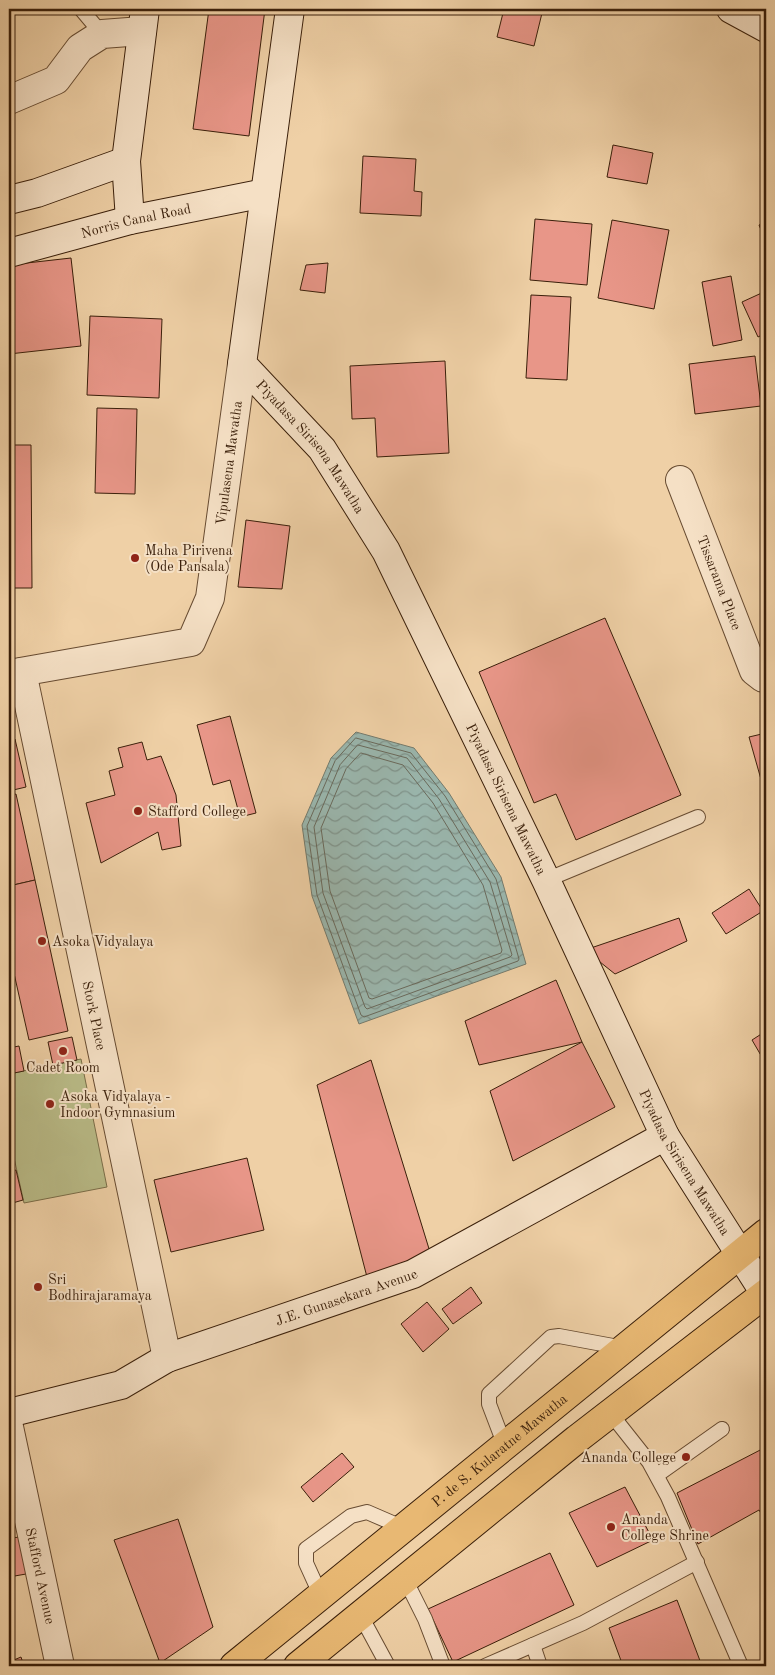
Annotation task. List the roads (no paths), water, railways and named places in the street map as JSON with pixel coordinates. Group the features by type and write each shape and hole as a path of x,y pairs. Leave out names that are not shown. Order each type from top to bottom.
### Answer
{"main road":[{"name":"P. de S. Kularatne Mawatha","path":"234,1666 766,1233"},
{"path":"298,1666 577,1439 766,1294"}],"street":[{"name":"Vipulasena Mawatha","path":"15,673 191,642 210,598 290,9"},
{"path":"731,9 766,28"},
{"path":"9,100 56,80 80,48 102,34 144,20 126,161 130,220"},
{"path":"9,200 38,193 126,161"},
{"name":"Norris Canal Road","path":"9,254 130,220 266,193"},
{"name":"Piyadasa Sirisena Mawatha","path":"242,364 322,449 386,551 546,880 665,1136 739,1255 766,1294"},
{"name":"Tissarama Place","path":"680,480 754,671 763,678 766,678"},
{"name":"Stork Place","path":"15,673 168,1358"},
{"name":"J.E. Gunasekara Avenue","path":"9,1412 121,1385 168,1358 413,1274 665,1136"},
{"name":"Stafford Avenue","path":"9,1427 60,1666"}],"lane":[{"path":"81,9 102,34"},
{"path":"546,880 698,817"},
{"path":"505,1446 489,1404 489,1394 551,1337 560,1336 624,1348"},
{"path":"611,1414 657,1475 697,1562 741,1666"},
{"path":"657,1475 722,1429"},
{"path":"321,1596 306,1563 306,1549 351,1516 368,1512 404,1528"},
{"path":"485,1666 583,1623 697,1562"},
{"path":"405,1579 443,1666"},
{"path":"360,1616 388,1666"},
{"path":"533,1645 540,1666"}],"water":[{"path":"356,732 414,748 449,793 501,877 526,964 359,1024 312,896 302,825 331,758"}],"place":[{"name":"Maha Pirivena (Ode Pansala)","path":"135,558"},
{"name":"Stafford College","path":"138,811"},
{"name":"Asoka Vidyalaya","path":"42,941"},
{"name":"Cadet Room","path":"63,1051"},
{"name":"Asoka Vidyalaya - Indoor Gymnasium","path":"50,1104"},
{"name":"Sri Bodhirajaramaya","path":"38,1287"},
{"name":"Ananda College","path":"686,1457"},
{"name":"Ananda College Shrine","path":"611,1527"}]}
